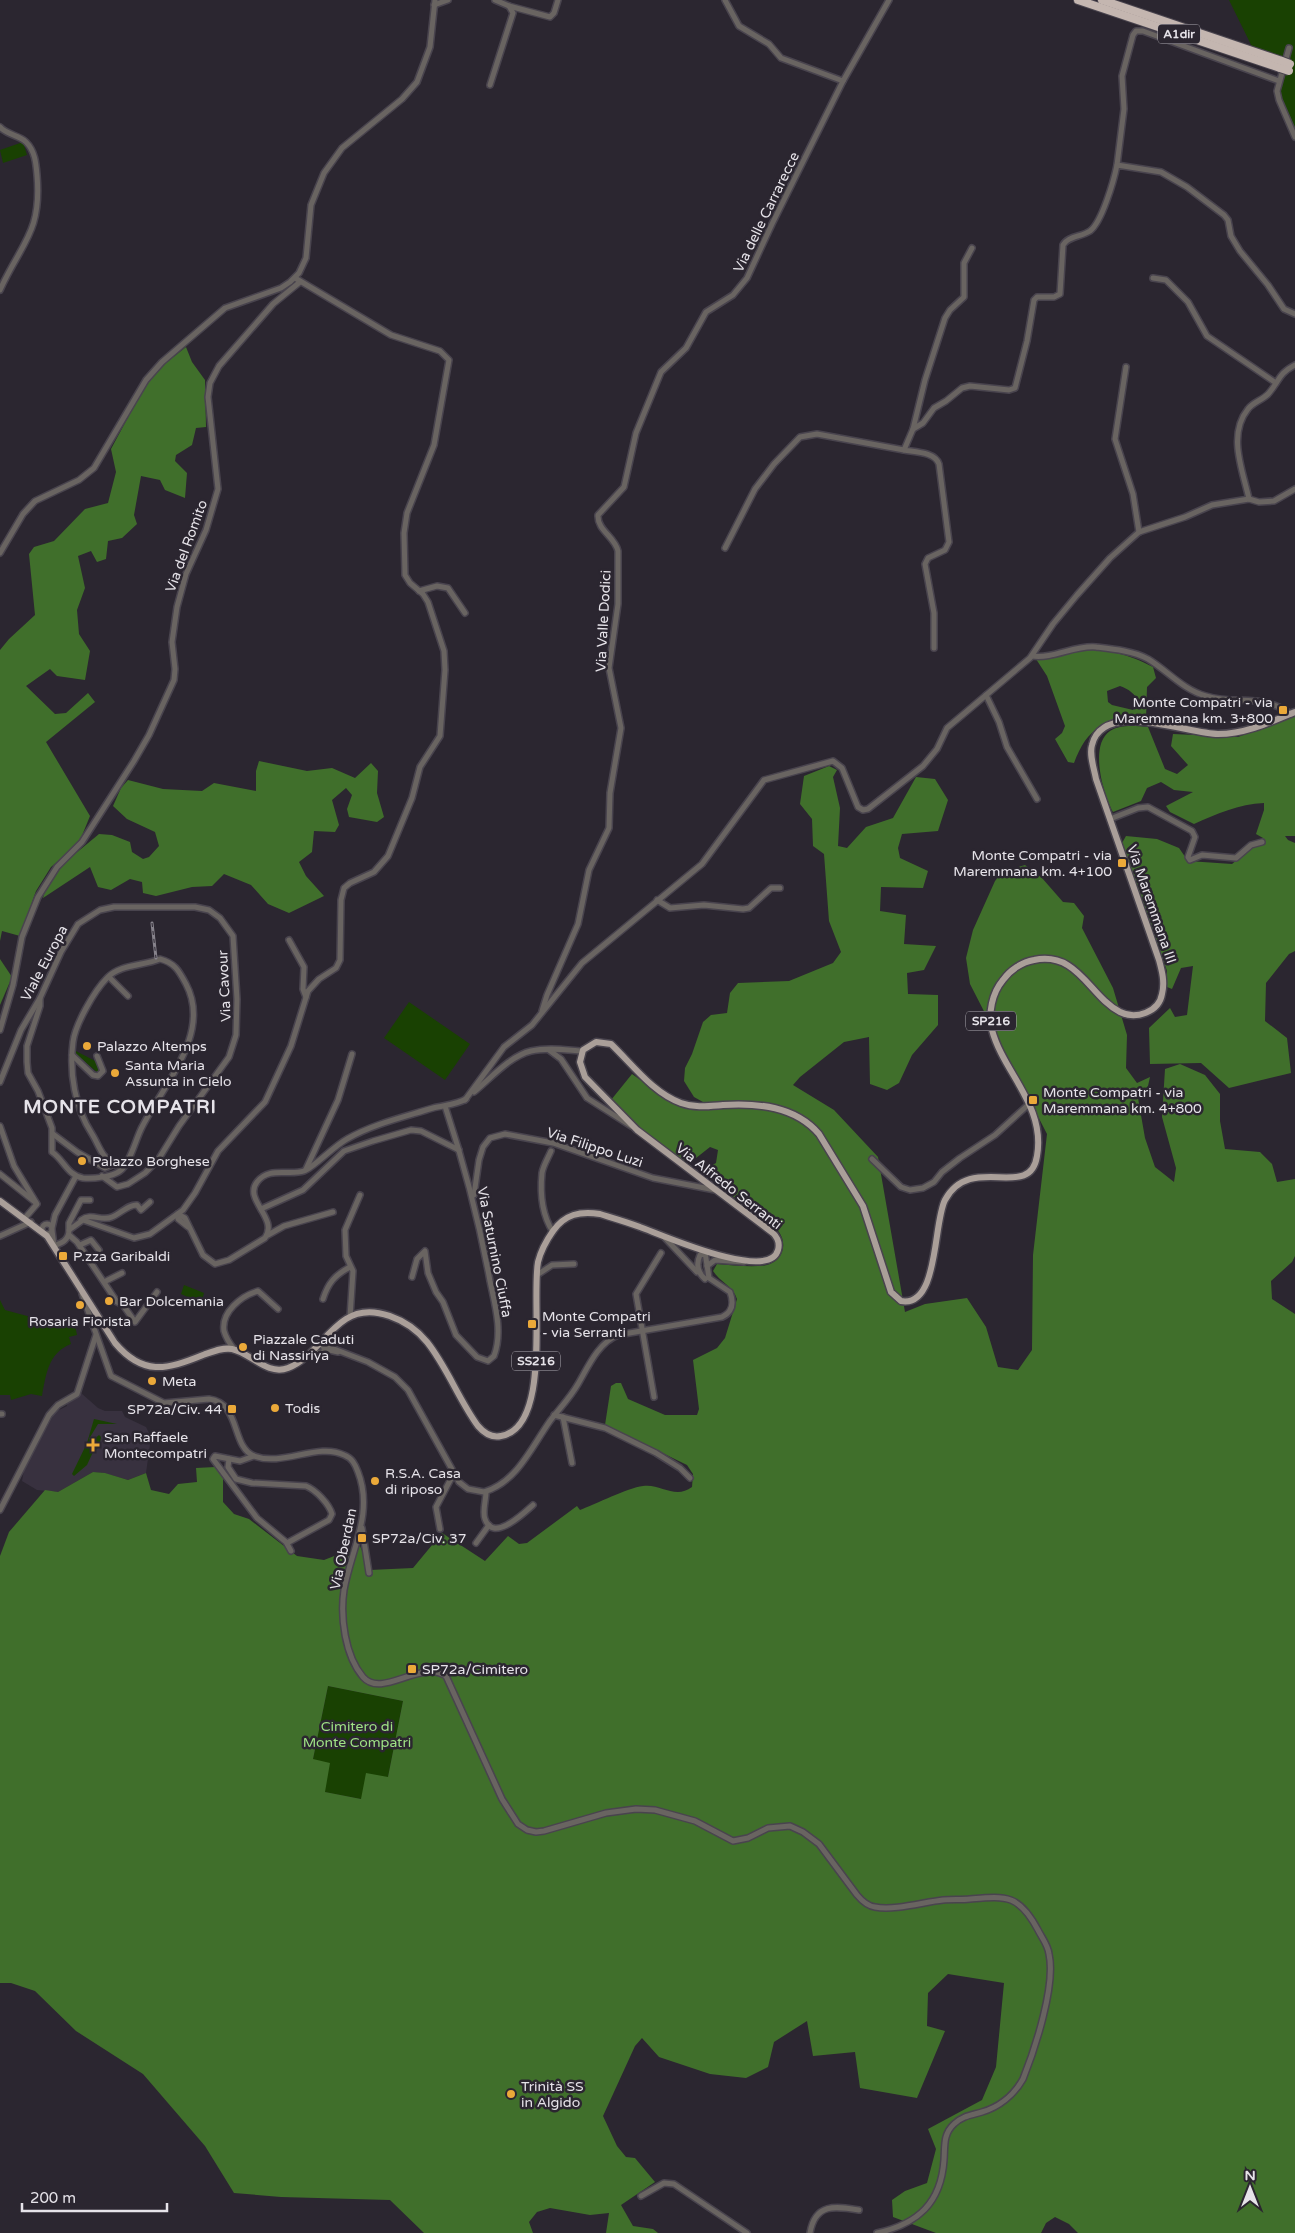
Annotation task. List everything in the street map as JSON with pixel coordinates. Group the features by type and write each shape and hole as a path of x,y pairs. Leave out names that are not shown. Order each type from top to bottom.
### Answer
{"highway":[{"name":"A1dir","path":"1078,0 1292,68"},
{"name":"A1dir","path":"1102,0 1281,65"}],"main road":[{"name":"Via Maremmana III","path":"582,1051 592,1043 599,1041 608,1043 662,1092 676,1101 692,1106 745,1105 779,1108 793,1114 813,1128 860,1200 891,1292 897,1299 905,1302 915,1300 925,1288 940,1213 952,1190 962,1182 975,1177 1019,1178 1026,1174 1034,1164 1038,1154 1038,1142 1029,1104 998,1045 991,1025 991,1006 1001,982 1011,971 1020,965 1034,960 1058,960 1082,976 1111,1006 1128,1015 1148,1012 1162,996 1163,977 1159,960 1096,779 1091,752 1094,738 1105,727 1118,722 1137,721 1200,732 1228,734 1293,713"},
{"name":"Via Alfredo Serranti","path":"350,1317 365,1313 381,1314 396,1319 411,1329 430,1346 478,1426 486,1433 494,1436 503,1436 520,1424 533,1394 536,1361 537,1275 541,1252 552,1232 570,1216 587,1212 600,1214 725,1258 768,1261 774,1257 778,1249 776,1237 637,1130 583,1073 580,1062 582,1051"},
{"path":"0,1200 30,1222 44,1229 115,1343 127,1357 147,1367 168,1367 216,1350 234,1349 261,1364 275,1369 287,1368 308,1355 350,1317"}],"street":[{"path":"0,554 23,514 35,501 82,478 94,468 146,380 162,362 225,308 278,289 295,278 305,263 310,208 324,173 342,148 402,99 418,82 430,47 435,3 448,0"},
{"path":"495,0 509,6 550,17 554,13 558,0"},
{"path":"726,0 739,26 769,44 780,58 843,82"},
{"name":"Via delle Carrarecce","path":"598,522 600,510 621,492 625,485 637,430 661,372 686,348 706,312 733,295 747,278 843,82 889,0"},
{"path":"490,85 511,23 513,13 509,6"},
{"path":"913,429 923,423 934,408 962,388 970,386 1009,390 1015,388 1027,341 1034,300 1037,297 1054,297 1060,294 1064,243 1093,228 1110,192 1117,166 1124,109 1122,73 1133,35 1136,31 1142,31 1279,81"},
{"path":"1289,48 1277,91 1295,137"},
{"path":"0,127 25,141 31,148 35,161 38,190 37,215 32,233 0,290"},
{"path":"1117,166 1161,172 1187,187 1224,214 1228,220 1231,236 1240,252 1268,285 1284,309 1295,314"},
{"path":"904,450 913,429 925,380 945,320 950,310 964,297 964,263 972,248"},
{"path":"295,278 391,335 440,351 449,360 434,445 407,513 404,528 405,575 410,584 419,591 429,604 444,651 445,675 440,737 420,767 412,798 388,856 374,872 344,887 341,900 340,960 336,968 316,982 306,997 290,1046 265,1102 218,1151 187,1206 185,1213 187,1225 203,1255 215,1264 229,1260 265,1238 274,1230 333,1212"},
{"path":"1154,278 1166,280 1186,301 1194,311 1202,330 1208,338 1276,383"},
{"name":"Via del Romito","path":"0,1030 14,982 16,960 30,915 42,889 59,864 82,842 134,761 174,680 175,669 172,642 177,607 187,570 207,527 218,489 209,412 209,392 214,375 220,364 264,313 300,282"},
{"path":"1249,499 1237,444 1237,435 1247,410 1268,394 1282,372 1295,366"},
{"path":"1126,367 1115,439 1133,494 1139,532"},
{"path":"724,548 755,489 780,457 802,436 817,434 932,456 936,458 939,464 949,542 945,550 927,559 924,564 934,613 934,648"},
{"path":"465,1100 504,1047 527,1030 592,953 705,860 764,780 833,761 842,768 858,806 866,810 919,770 936,752 947,728 1032,656 1055,621 1077,595 1110,558 1139,532 1185,517 1209,506 1249,499 1261,502 1276,500 1295,489"},
{"name":"Via Valle Dodici","path":"542,1012 547,995 578,924 590,870 608,833 611,788 621,731 609,668 618,604 618,551 615,543 598,522"},
{"path":"419,591 437,586 448,588 465,613"},
{"path":"1032,656 1043,656 1084,647 1126,652 1148,660 1201,695 1223,699 1268,702 1293,713"},
{"path":"986,695 1000,725 1006,745 1036,799"},
{"path":"1110,819 1138,808 1148,807 1192,831 1195,836 1188,857 1190,860 1202,855 1236,858 1251,845 1262,842"},
{"path":"657,900 670,908 704,905 745,909 751,907 771,888 780,888"},
{"name":"Viale Europa","path":"0,1082 16,1040 40,998 70,935 78,924 94,913 114,907 195,907 209,910"},
{"name":"Via Cavour","path":"102,1176 117,1187 128,1184 145,1174 158,1160 179,1126 229,1057 236,1035 238,1014 232,936 223,921 209,910"},
{"path":"289,940 303,965 305,974 303,991 306,997"},
{"path":"40,998 40,1006 28,1043 26,1062 28,1073 38,1091 52,1131 52,1152 59,1157 69,1172 84,1178 119,1172 122,1169 142,1127 190,1041 195,1014 189,989 178,968 166,960 160,959 122,969 109,976 81,1020 73,1041 72,1055 75,1092 82,1120 93,1136 98,1148 114,1164 122,1169"},
{"path":"109,976 128,996"},
{"path":"546,1050 561,1059 587,1098 637,1130"},
{"path":"265,1238 269,1228 254,1192 259,1179 277,1172 305,1171 330,1149 357,1134 400,1118 465,1100 517,1057 532,1051 582,1051"},
{"path":"305,1171 338,1100 352,1054"},
{"path":"72,1055 93,1075 98,1076 103,1071 97,1056"},
{"path":"872,1159 901,1187 909,1190 923,1188 934,1182 942,1172 960,1158 992,1138 1029,1104"},
{"name":"Via Saturnino Ciuffa","path":"412,1277 417,1259 425,1252 428,1273 456,1335 477,1357 488,1361 494,1356 498,1337 498,1318 473,1197 445,1106"},
{"path":"0,1126 6,1148 14,1166 37,1204"},
{"path":"261,1209 303,1190 344,1151 373,1141 411,1130 421,1130 459,1150"},
{"path":"52,1131 77,1152 105,1168 114,1164"},
{"name":"Via Filippo Luzi","path":"473,1197 480,1154 487,1141 498,1135 509,1134 553,1143 653,1178 684,1185 710,1188 721,1194"},
{"path":"551,1151 542,1173 542,1202 552,1232"},
{"path":"465,1168 471,1172 478,1166"},
{"path":"0,1174 37,1204"},
{"path":"44,1229 55,1215 76,1176"},
{"path":"350,1317 353,1271 346,1256 345,1230 360,1195"},
{"path":"90,1200 81,1200 69,1225 69,1232 80,1245 117,1302 123,1305 135,1322 157,1292"},
{"path":"55,1215 52,1229 54,1246 64,1242 69,1232 84,1218 93,1215 107,1218 113,1217 133,1205 137,1205 141,1210 150,1202"},
{"path":"0,1236 30,1222 37,1204"},
{"path":"79,1222 83,1220 134,1238 150,1234 166,1224 187,1206"},
{"path":"178,1214 178,1219 187,1225"},
{"path":"166,1224 177,1222 187,1225"},
{"path":"44,1229 49,1224 52,1229"},
{"path":"44,1229 49,1234 52,1229"},
{"path":"660,1235 704,1279 726,1292 732,1305"},
{"path":"80,1245 91,1240 99,1250"},
{"path":"321,1344 325,1349 348,1354 395,1377 405,1386 460,1482 468,1489 486,1492 521,1466 604,1344 618,1335 722,1317 729,1313 732,1305 730,1292 710,1279 705,1252 699,1256 697,1264 700,1274 704,1279"},
{"path":"654,1397 636,1292 661,1253"},
{"path":"707,1269 710,1263 715,1260 754,1261"},
{"path":"537,1275 552,1265 574,1264"},
{"path":"323,1299 331,1281 338,1273 350,1267"},
{"path":"104,1282 122,1273"},
{"path":"234,1349 224,1328 227,1314 231,1307 258,1291 278,1309"},
{"path":"82,1292 111,1376 164,1403 216,1401 230,1412 244,1446 254,1456"},
{"path":"0,1510 49,1415 58,1406 77,1394 96,1334"},
{"path":"331,1334 329,1341 334,1350"},
{"path":"308,1355 334,1350"},
{"path":"554,1415 605,1428 656,1453 680,1468 690,1478"},
{"path":"563,1417 572,1463"},
{"name":"Via Oberdan","path":"287,1544 257,1518 213,1459 215,1456 240,1461 254,1456 281,1458 333,1451 348,1456 354,1464 363,1490 364,1511 362,1525 346,1583 344,1603 348,1643 359,1671 368,1682 380,1684 429,1670 446,1676 502,1799 521,1827 533,1832 541,1832 610,1812 636,1809 655,1810 695,1821 733,1841 742,1840 768,1828 779,1826 794,1827 819,1844 857,1895 868,1905 886,1908 989,1896 1003,1897 1015,1902 1030,1916 1049,1954 1049,1992 1027,2069 1020,2084 1009,2097 1000,2103 984,2112 961,2118 953,2124 945,2139 944,2165 940,2180 928,2206 912,2221 903,2226 877,2233"},
{"path":"229,1459 228,1467 237,1480 252,1483 306,1486 314,1490 330,1508 332,1514 329,1520 287,1544 291,1551"},
{"path":"440,1529 436,1507 454,1473"},
{"path":"486,1492 484,1517 489,1525 495,1528 505,1527 533,1506"},
{"path":"362,1525 369,1573"},
{"path":"476,1544 489,1525"},
{"path":"641,2196 664,2182 674,2184 747,2233"},
{"path":"810,2233 813,2218 819,2213 835,2207 859,2210"}],"shaded area":[{"name":"San Raffaele Montecompatri","path":"81,1393 98,1408 105,1411 122,1411 125,1417 146,1427 151,1437 146,1473 128,1480 93,1472 58,1492 37,1490 22,1481 24,1470 55,1412 67,1406 67,1403"}],"green space":[{"path":"1229,0 1295,0 1295,137 1279,100 1280,68 1259,61"},
{"path":"23,142 27,155 3,163 0,150"},
{"path":"186,347 192,362 205,380 206,427 196,428 192,445 176,455 175,461 187,473 185,498 165,490 160,480 141,476 134,515 137,524 122,538 108,541 106,559 97,562 91,551 78,556 85,588 77,610 79,634 90,651 85,680 57,676 50,669 26,686 55,714 66,713 88,693 95,702 46,742 90,816 81,838 73,848 51,867 36,891 20,936 2,931 0,941 0,650 35,615 29,554 34,547 54,541 85,509 108,503 116,472 111,449 140,395 157,370"},
{"path":"1081,648 1118,653 1153,667 1156,678 1147,687 1146,719 1120,720 1101,726 1086,740 1074,763 1068,762 1055,739 1062,733 1065,726 1047,676 1036,659","holes":["1120,686 1134,694 1139,702 1133,710 1112,705 1108,702 1107,691"]},
{"path":"1295,716 1295,836 1285,836 1288,840 1295,843 1295,951 1289,954 1266,983 1265,1021 1287,1038 1291,1073 1229,1088 1201,1063 1150,1064 1149,1028 1170,1008 1175,1017 1187,1015 1193,966 1181,968 1172,989 1167,987 1167,971 1122,843 1126,836 1157,839 1179,848 1188,861 1232,864 1263,838 1256,834 1264,810 1264,803 1237,807 1194,824 1170,812 1166,806 1193,792 1174,790 1161,782 1147,788 1141,801 1113,812 1102,782 1099,758 1100,747 1104,738 1114,729 1129,726 1148,727 1165,769 1177,774 1188,765 1171,746 1173,734 1238,737"},
{"path":"259,761 307,771 332,768 355,778 371,763 378,771 377,793 384,817 377,822 349,817 347,809 352,795 346,788 332,800 339,825 335,832 314,831 312,852 299,862 306,876 324,896 289,913 268,904 251,885 224,874 212,886 192,887 156,896 143,893 142,882 130,879 111,890 98,887 90,867 43,898 52,879 66,862 99,834 112,835 130,842 132,852 143,859 149,857 159,846 155,832 127,819 113,806 121,788 128,780 163,789 202,791 214,783 256,791 256,771"},
{"path":"829,766 837,770 833,777 840,808 838,846 847,848 866,827 893,818 916,777 935,779 948,800 938,831 902,834 898,848 900,858 928,871 923,888 881,887 880,911 906,915 904,944 936,946 924,970 907,973 908,994 938,995 938,1025 912,1055 899,1083 887,1090 870,1084 869,1037 844,1042 800,1077 793,1085 834,1110 878,1157 905,1312 925,1304 967,1298 986,1327 998,1367 1018,1370 1032,1350 1033,1255 1047,1134 970,984 966,958 973,930 995,881 1002,872 1025,865 1042,878 1063,902 1074,903 1084,916 1082,928 1113,988 1127,1035 1126,1068 1137,1083 1150,1077 1148,1086 1138,1098 1145,1138 1155,1167 1174,1182 1176,1168 1162,1117 1165,1069 1180,1064 1205,1075 1220,1094 1220,1121 1225,1149 1260,1152 1272,1164 1277,1182 1295,1179 1295,1256 1292,1262 1271,1281 1272,1299 1295,1314 1295,2233 1078,2233 1069,2224 1055,2217 1046,2223 1041,2233 936,2233 893,2217 892,2200 905,2191 927,2183 936,2149 928,2129 982,2100 996,2067 1004,1983 948,1974 928,1993 927,2026 945,2031 917,2098 860,2088 855,2052 813,2056 807,2021 774,2042 768,2067 746,2078 710,2074 659,2057 642,2038 635,2046 603,2116 617,2146 626,2157 635,2158 655,2182 621,2205 633,2226 653,2229 658,2233 606,2233 609,2213 590,2215 550,2208 537,2212 529,2222 533,2233 424,2233 390,2200 281,2197 234,2193 205,2146 143,2074 76,2031 35,1991 11,1983 0,1983 0,1556 9,1532 45,1490 58,1492 93,1472 105,1473 128,1480 146,1473 151,1490 169,1494 178,1484 197,1482 196,1468 215,1467 223,1476 223,1502 234,1514 249,1519 297,1556 324,1560 360,1546 370,1570 413,1568 442,1533 485,1561 508,1536 519,1544 527,1543 577,1506 580,1510 636,1487 649,1486 680,1492 692,1487 693,1474 687,1465 605,1425 611,1386 621,1383 628,1399 665,1415 697,1415 699,1409 693,1360 717,1348 725,1338 737,1299 733,1291 713,1271 717,1264 755,1266 772,1263 782,1252 782,1237 776,1229 727,1191 714,1176 709,1167 716,1163 718,1150 710,1147 691,1162 684,1162 636,1126 611,1100 632,1074 669,1100 712,1107 694,1097 684,1081 685,1068 703,1022 711,1015 727,1013 730,993 738,983 789,981 833,963 841,952 829,921 824,854 813,846 812,819 800,804 804,776","holes":["328,1686 403,1701 388,1777 366,1773 361,1799 325,1792 330,1763 313,1759"]},
{"path":"0,959 12,977 0,1005"},
{"path":"409,1002 470,1044 445,1080 384,1038"},
{"path":"74,1050 99,1063 102,1069 98,1073"},
{"path":"184,1285 204,1293 201,1303 181,1294"},
{"path":"0,1300 5,1310 42,1320 42,1327 75,1325 77,1335 69,1337 71,1344 57,1353 49,1366 42,1396 31,1394 11,1400 10,1395 0,1395"},
{"path":"94,1419 117,1424 98,1424 89,1439 92,1441 99,1435 101,1437 99,1447 93,1452 87,1465 74,1476 72,1474 87,1443"},
{"name":"Cimitero di Monte Compatri","path":"328,1686 403,1701 388,1777 361,1799 324,1792 313,1759"}],"railway":[{"path":"152,923 156,958"}],"place":[{"name":"Monte Compatri - via Maremmana km. 3+800","path":"1283,710"},
{"name":"Monte Compatri - via Maremmana km. 4+100","path":"1122,863"},
{"name":"Palazzo Altemps","path":"87,1046"},
{"name":"Santa Maria Assunta in Cielo","path":"115,1073"},
{"name":"Monte Compatri - via Maremmana km. 4+800","path":"1033,1100"},
{"name":"Palazzo Borghese","path":"82,1161"},
{"name":"P.zza Garibaldi","path":"63,1256"},
{"name":"Bar Dolcemania","path":"109,1301"},
{"name":"Rosaria Fiorista","path":"80,1305"},
{"name":"Monte Compatri - via Serranti","path":"532,1324"},
{"name":"Piazzale Caduti di Nassiriya","path":"243,1347"},
{"name":"Meta","path":"152,1381"},
{"name":"Todis","path":"275,1408"},
{"name":"SP72a/Civ. 44","path":"232,1409"},
{"name":"San Raffaele Montecompatri","path":"93,1445"},
{"name":"R.S.A. Casa di riposo","path":"375,1481"},
{"name":"SP72a/Civ. 37","path":"362,1538"},
{"name":"SP72a/Cimitero","path":"412,1669"},
{"name":"Trinità SS in Algido","path":"511,2094"}],"district":[{"name":"MONTE COMPATRI","path":"120,1106"}]}
